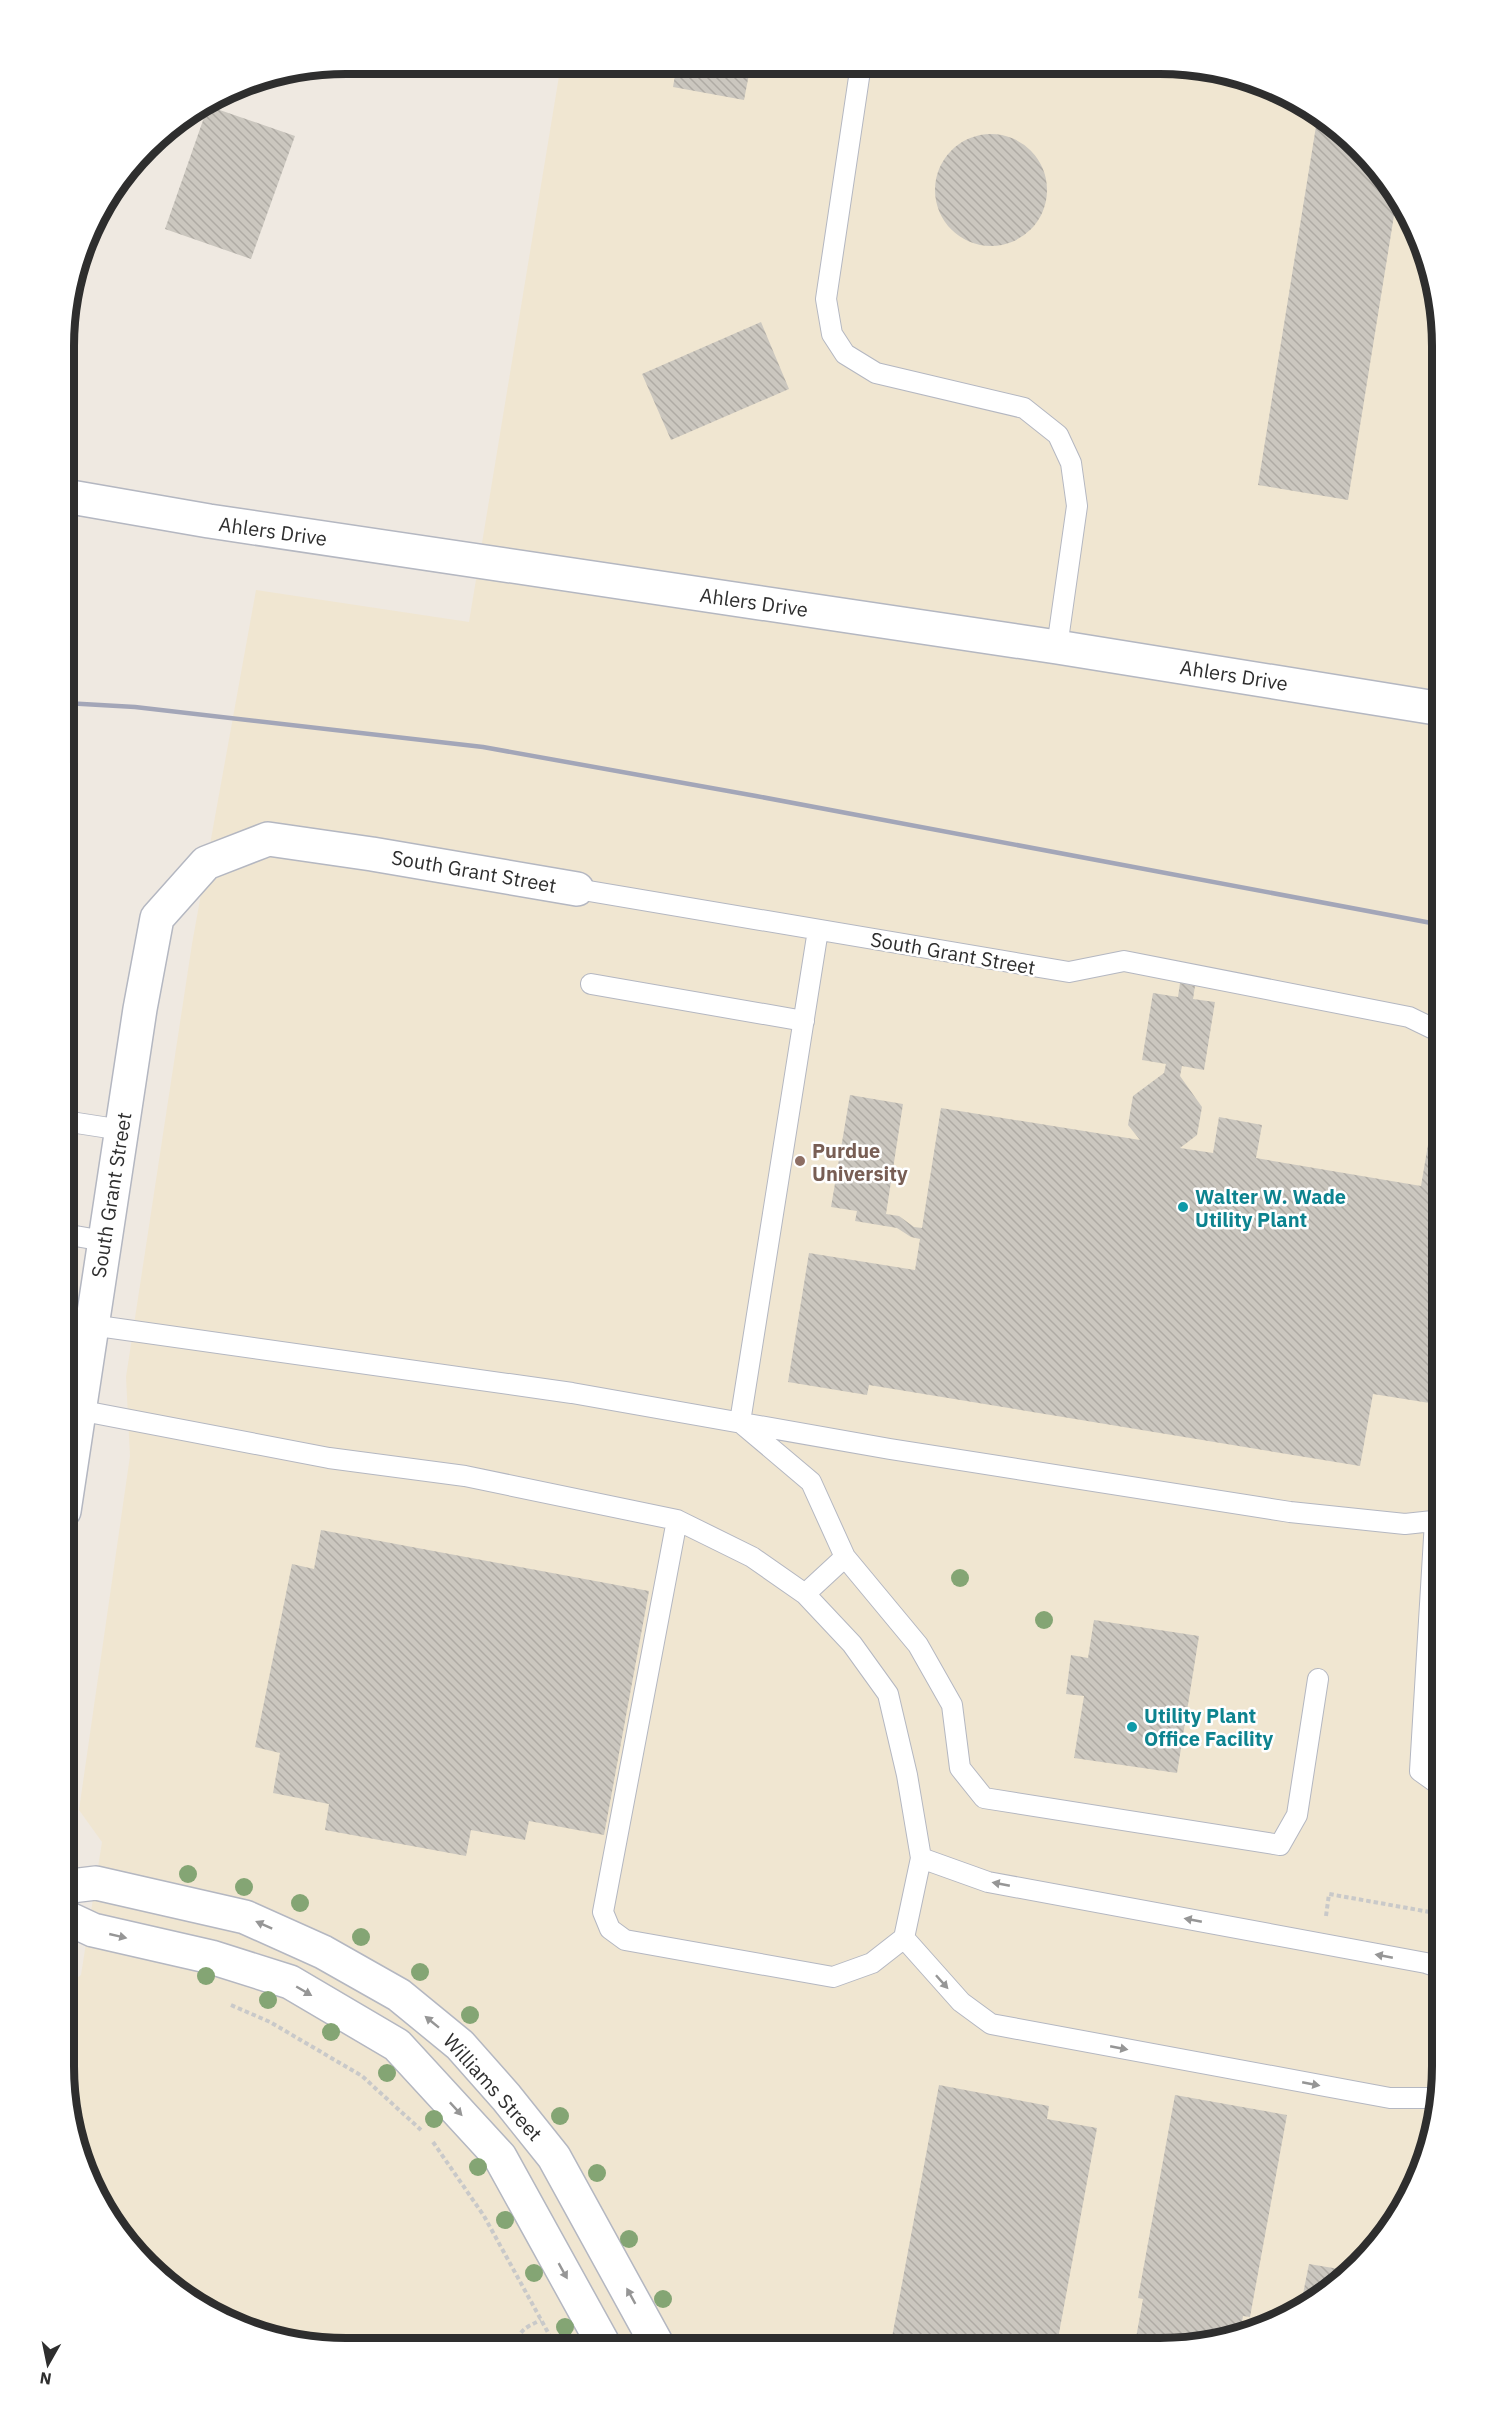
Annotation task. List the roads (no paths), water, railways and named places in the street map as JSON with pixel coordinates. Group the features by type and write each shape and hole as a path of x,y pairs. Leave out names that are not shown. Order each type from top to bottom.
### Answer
{"street":[{"name":"Ahlers Drive","path":"74,498 233,525 1057,646 1432,707"},
{"name":"South Grant Street","path":"74,1439 157,918 206,863 268,839 372,854 577,889"},
{"name":"Williams Street","path":"74,1886 96,1883 245,1917 324,1952 399,1995 460,2045 506,2097 554,2157 654,2338"},
{"path":"74,1921 93,1930 211,1958 290,1982 398,2045 500,2157 600,2338"}],"lane":[{"path":"860,74 826,299 832,334 845,354 876,373 1024,408 1058,435 1071,463 1077,506 1057,646"},
{"name":"South Grant Street","path":"577,889 1070,972 1124,961 1409,1017 1432,1028"},
{"path":"740,1422 818,930"},
{"path":"591,984 804,1021"},
{"path":"74,1123 122,1131"},
{"path":"74,1236 104,1241"},
{"path":"91,1325 572,1393 902,1450 1290,1512 1405,1524 1432,1521"},
{"path":"78,1410 329,1458 465,1476 677,1520 752,1557 804,1594 852,1644 888,1694 907,1775 921,1858 903,1938 872,1963 833,1977 625,1940 610,1929 603,1912 677,1520"},
{"path":"740,1422 811,1482 845,1557 918,1645 952,1705 960,1768 984,1798 1280,1845 1297,1815 1317,1679"},
{"path":"804,1594 845,1557"},
{"path":"1432,1587 1424,1676 1420,1771 1432,1779"},
{"path":"921,1858 988,1882 1432,1965"},
{"path":"903,1938 961,2002 991,2024 1390,2098 1429,2098"}],"railway":[{"path":"74,704 135,707 483,747 1432,923"}],"place":[{"name":"Purdue University","path":"800,1161"},
{"name":"Walter W. Wade Utility Plant","path":"1183,1207"},
{"name":"Utility Plant Office Facility","path":"1132,1727"}]}
